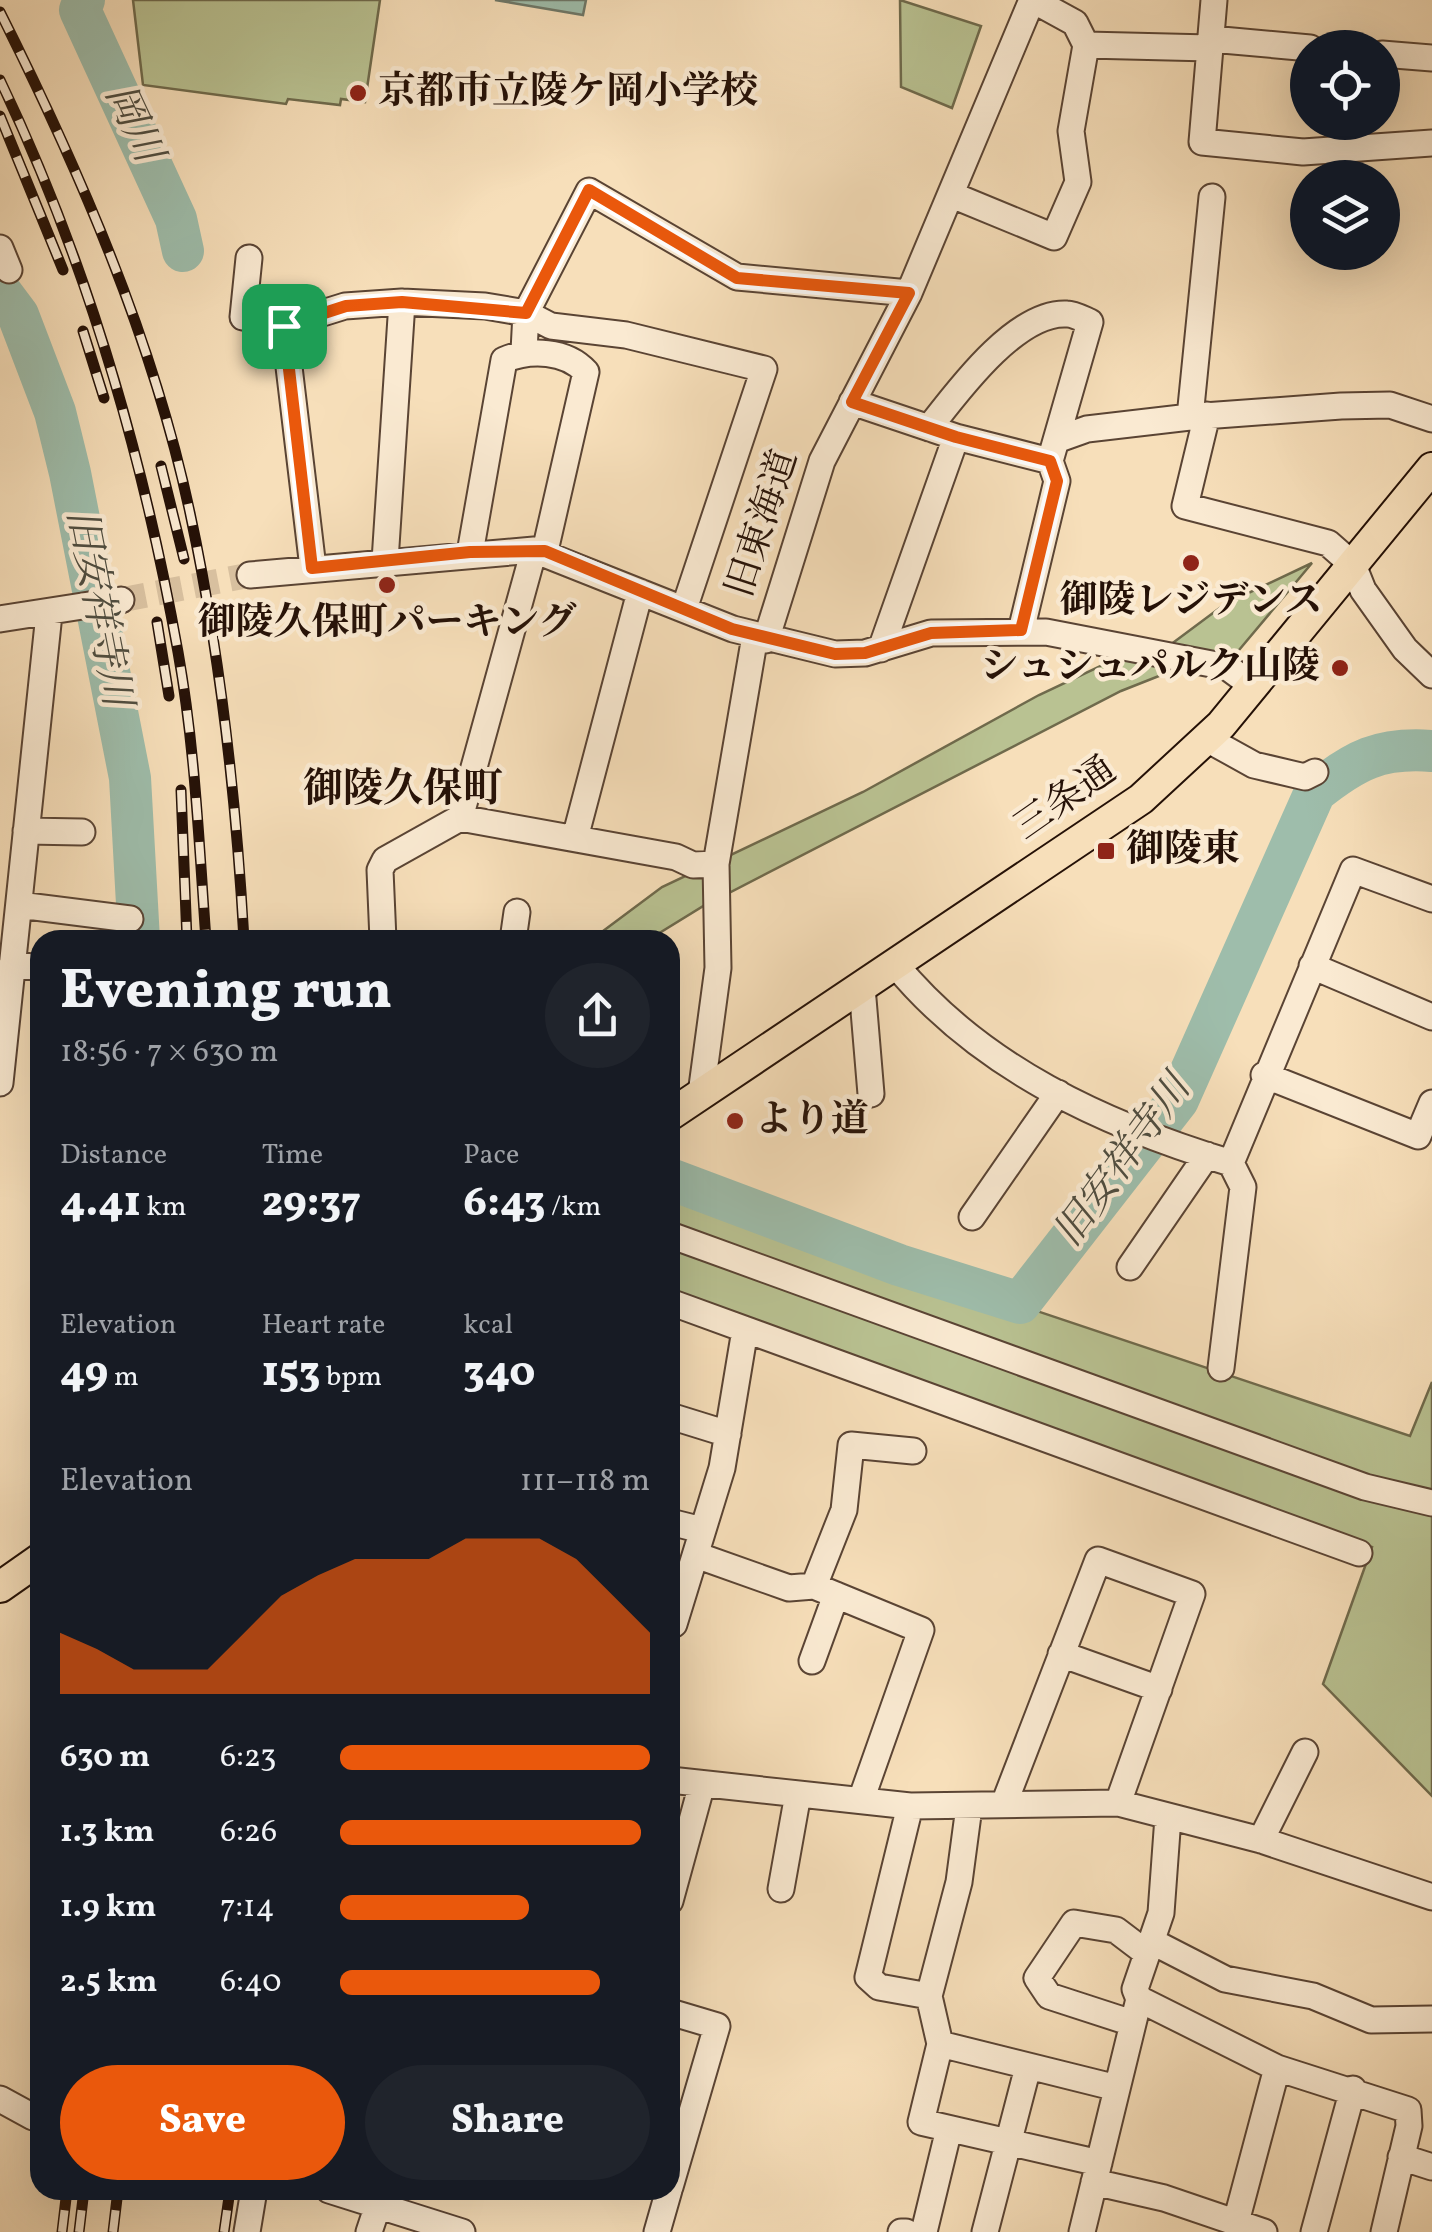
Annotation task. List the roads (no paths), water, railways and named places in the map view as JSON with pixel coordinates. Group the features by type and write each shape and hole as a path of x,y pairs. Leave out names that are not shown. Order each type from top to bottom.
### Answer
{"main road":[{"name":"三条通","path":"680,1108 1141,798 1207,739 1432,468"},
{"path":"0,1587 30,1566"}],"street":[{"path":"952,195 1054,237 1078,182 1071,131 1086,45 1075,24 1032,0"},
{"name":"旧東海道","path":"701,1094 718,968 716,864 760,638 806,503 852,402 909,293 1032,0"},
{"path":"1214,0 1202,142 1302,152 1348,140"},
{"path":"1086,45 1210,43 1290,47"},
{"path":"1400,55 1432,58"},
{"path":"1400,138 1432,143"},
{"path":"524,351 526,313 589,190 737,278 909,293"},
{"path":"1212,197 1198,416 1185,506 1328,543 1353,564 1363,590 1405,649 1432,675"},
{"path":"249,258 244,317 284,326 346,306 402,302 526,313 551,326 626,335 764,369 684,609"},
{"path":"385,562 402,302"},
{"path":"930,428 976,366 1021,330 1066,313 1090,322 1054,450 1057,481 1021,630"},
{"path":"284,326 312,568"},
{"path":"460,818 540,550 586,372 575,360 524,351 504,360 470,552"},
{"path":"852,402 956,437 1054,450 1087,429 1198,416 1390,405 1432,419"},
{"path":"881,649 956,437"},
{"path":"250,575 470,552 540,550 760,638 835,654 881,649 931,633 1021,630 1227,667 1253,686"},
{"path":"575,838 640,592"},
{"path":"0,619 106,604"},
{"path":"0,1083 12,964 13,890 26,832 48,614"},
{"path":"1207,739 1254,765 1306,777 1315,772"},
{"path":"383,930 380,870 386,860 460,818 676,857 693,865 716,864"},
{"path":"26,832 82,832"},
{"path":"1130,1267 1219,1159 1264,1075 1353,870 1432,899"},
{"path":"13,890 130,919"},
{"path":"514,930 517,912"},
{"path":"12,964 30,967"},
{"path":"895,964 920,994 1009,1066 1153,1138 1219,1159 1243,1187 1222,1368"},
{"path":"1312,966 1432,1016"},
{"path":"862,987 871,1094"},
{"path":"1264,1075 1418,1136 1432,1103"},
{"path":"972,1217 1058,1093"},
{"path":"680,1239 1365,1487 1432,1503"},
{"path":"680,1306 1358,1554"},
{"path":"680,1605 728,1434 745,1330"},
{"path":"680,1419 728,1434"},
{"path":"812,1661 844,1510 851,1445 914,1451"},
{"path":"680,1529 699,1543 789,1588 825,1591 921,1630 861,1800"},
{"path":"1004,1804 1098,1560 1192,1594 1118,1803"},
{"path":"1061,1654 1158,1690"},
{"path":"1261,1840 1305,1752"},
{"path":"680,1781 910,1806 1118,1803 1261,1840 1432,1896"},
{"path":"680,1864 702,1784"},
{"path":"782,1889 798,1794"},
{"path":"910,1806 868,1977 879,1987 929,1996"},
{"path":"969,1807 959,1882 929,1996 940,2044 921,2122 1096,2172 1264,2232"},
{"path":"1082,2232 1136,2011 1135,1989 1161,1912 1168,1816"},
{"path":"1384,2232 1408,2110 1353,2089 1277,2068 1136,2011 1049,1996 1037,1978 1074,1923 1116,1930 1226,1979 1313,1996 1371,2020 1432,2019"},
{"path":"680,2015 718,2026 680,2154"},
{"path":"940,2044 1117,2088"},
{"path":"985,2232 1028,2067"},
{"path":"1236,2222 1277,2068"},
{"path":"1314,2232 1353,2089"},
{"path":"0,2100 30,2115"},
{"path":"924,2232 949,2129"},
{"path":"1401,2157 1432,2167"},
{"path":"248,2232 253,2200"},
{"path":"369,2232 373,2200"},
{"path":"375,2200 429,2227 462,2232"},
{"path":"656,2232 666,2200"}],"waterway":[{"name":"岡川","path":"84,0 80,10 176,219 183,251"},
{"name":"旧安祥寺川","path":"0,291 18,315 55,412 70,473 130,778 138,930"},
{"name":"旧安祥寺川","path":"680,1183 899,1265 1020,1303 1178,1100 1315,792 1369,758 1397,751 1432,751"}],"tunnel":[{"path":"121,600 250,575"}],"railway":[{"path":"0,12 58,132 111,256 174,448 201,566 218,672 243,930"},
{"path":"0,80 85,288 148,505 189,724 205,930"},
{"path":"0,116 63,270"},
{"path":"83,331 104,398"},
{"path":"161,466 184,559"},
{"path":"157,622 169,696"},
{"path":"181,790 187,930"},
{"path":"62,2232 66,2200"},
{"path":"79,2232 83,2200"},
{"path":"113,2232 117,2200"},
{"path":"224,2232 229,2200"}],"place":[{"name":"京都市立陵ケ岡小学校","path":"358,93"},
{"name":"御陵レジデンス","path":"1191,563"},
{"name":"御陵久保町パーキング","path":"387,585"},
{"name":"シュシュパルク山陵","path":"1340,668"},
{"name":"御陵東","path":"1106,851"},
{"name":"より道","path":"735,1121"}],"district":[{"name":"御陵久保町","path":"403,791"}]}
